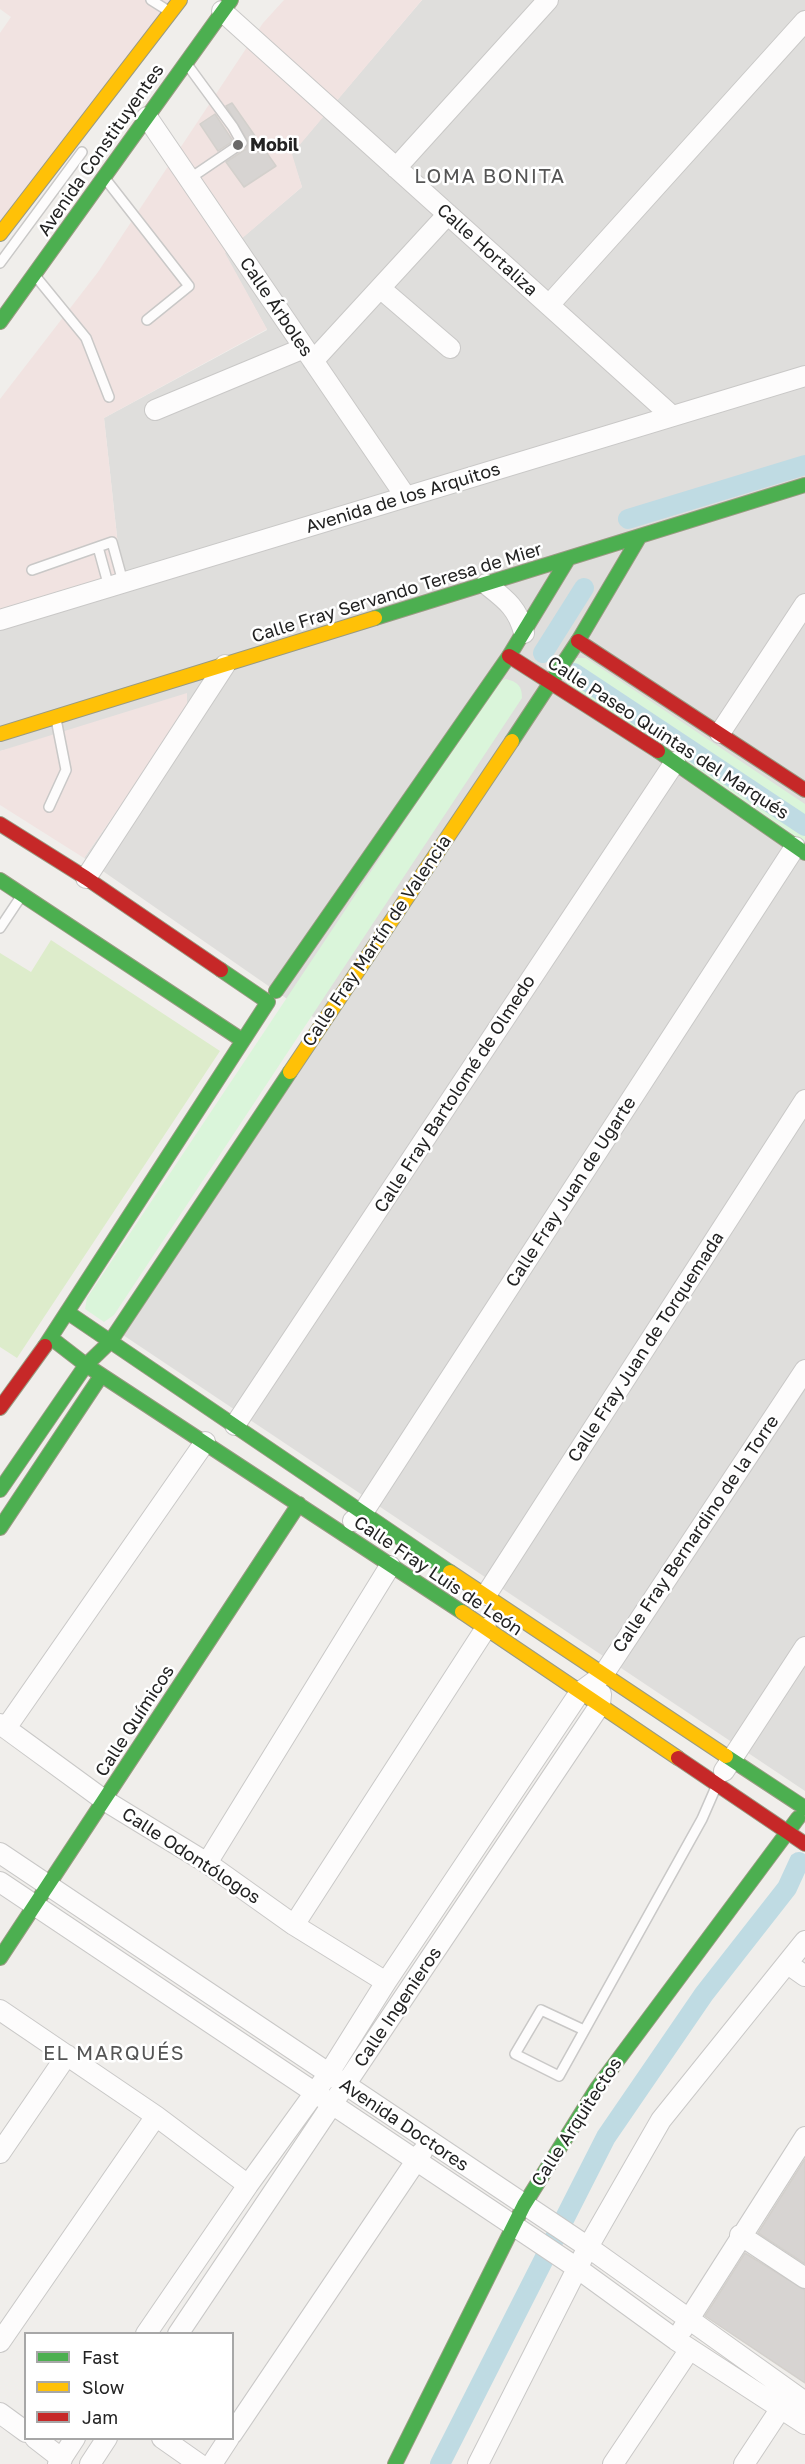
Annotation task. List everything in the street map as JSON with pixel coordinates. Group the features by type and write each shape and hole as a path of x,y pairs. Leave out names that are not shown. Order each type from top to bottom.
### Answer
{"street":[{"name":"Avenida Constituyentes","path":"0,234 180,0"},
{"path":"396,168 548,0"},
{"name":"Avenida Constituyentes","path":"0,322 226,5"},
{"name":"Calle Hortaliza","path":"226,5 396,168 672,416"},
{"path":"549,305 805,21"},
{"name":"Calle Árboles","path":"147,117 406,497"},
{"path":"155,410 308,355 380,288 448,214"},
{"path":"380,288 450,348"},
{"name":"Avenida de los Arquitos","path":"0,620 805,376"},
{"name":"Calle Fray Servando Teresa de Mier","path":"0,734 805,485"},
{"name":"Calle Fray Martín de Valencia","path":"110,1342 578,641 640,536"},
{"path":"0,1408 51,1338 242,1040 524,633 568,559"},
{"path":"486,584 512,604 520,618 524,633"},
{"path":"720,733 805,604"},
{"name":"Calle Paseo Quintas del Marqués","path":"578,641 805,790"},
{"name":"Calle Paseo Quintas del Marqués","path":"508,656 551,681 675,762 800,850"},
{"path":"86,878 225,665"},
{"name":"Calle Fray Bartolomé de Olmedo","path":"236,1425 675,762"},
{"path":"3,832 86,878 272,997"},
{"name":"Calle Fray Juan de Ugarte","path":"340,1532 362,1514 800,850"},
{"path":"0,880 242,1040"},
{"name":"Calle Fray Juan de Torquemada","path":"486,1595 805,1100"},
{"name":"Calle Fray Luis de León","path":"67,1312 236,1425 362,1514 805,1808"},
{"name":"Calle Fray Luis de León","path":"51,1338 86,1365 486,1628 805,1844"},
{"path":"0,1491 86,1365 110,1342"},
{"path":"0,1528 102,1374 110,1342"},
{"name":"Calle Fray Bernardino de la Torre","path":"580,1692 603,1675 805,1370"},
{"path":"3,1726 205,1442"},
{"name":"Calle Químicos","path":"0,1958 299,1504"},
{"path":"207,1863 390,1566"},
{"path":"294,1925 486,1628"},
{"path":"717,1784 730,1760 805,1647"},
{"name":"Calle Ingenieros","path":"179,2332 600,1706 603,1675"},
{"name":"Calle Ingenieros","path":"147,2332 248,2185 329,2073 386,1982 580,1692"},
{"name":"Calle Odontólogos","path":"3,1726 104,1800 207,1863 294,1925 386,1982"},
{"name":"Calle Arquitectos","path":"395,2464 514,2226 528,2207 597,2088 805,1808"},
{"name":"Avenida Doctores","path":"0,1853 584,2245 805,2402"},
{"name":"Avenida Doctores","path":"0,1882 805,2424"},
{"path":"478,2464 569,2263 584,2245 661,2120 805,1941"},
{"path":"788,1964 805,1976"},
{"path":"0,2010 156,2116 248,2185"},
{"path":"0,2153 67,2055"},
{"path":"0,2342 156,2116"},
{"path":"613,2464 683,2344 687,2320 805,2137"},
{"path":"234,2431 429,2143"},
{"path":"740,2235 805,2278"},
{"path":"744,2464 782,2408"},
{"path":"0,2413 24,2431"},
{"path":"36,2440 60,2462 74,2440"},
{"path":"90,2464 106,2440"},
{"path":"163,2440 199,2464"},
{"path":"212,2464 228,2440"}],"lane":[{"path":"151,0 170,12"},
{"path":"185,62 233,127 242,143 189,178"},
{"path":"0,263 90,140"},
{"path":"104,177 189,286 147,320"},
{"path":"0,306 74,201"},
{"path":"34,274 86,338 110,397"},
{"path":"32,570 112,542 116,585"},
{"path":"98,547 116,585"},
{"path":"49,807 66,770 56,717"},
{"path":"0,928 22,895"},
{"path":"585,2030 541,2010 515,2054 559,2076 585,2030 702,1819 717,1784"}],"shaded area":[{"path":"0,0 180,0 0,234 0,33 11,17 0,9"},
{"path":"284,0 422,0 292,154 302,187 225,253 267,329 104,418 121,573 0,612 0,399 98,272 263,23"},
{"path":"422,0 805,0 805,1791 123,1335 329,1028 84,858 187,711 0,751 0,612 121,573 104,418 267,330 224,253 302,187 291,154"},
{"path":"187,693 187,711 84,858 0,805 0,751"}],"green space":[{"path":"572,658 586,658 805,804 805,843 567,686"},
{"path":"506,679 518,685 522,698 114,1315 104,1322 85,1309 87,1298 497,682"},
{"path":"51,940 220,1051 17,1358 0,1347 0,953 31,972"}],"building":[{"path":"232,103 276,166 244,187 226,162 246,149 249,143 226,106"},
{"path":"215,114 233,141 218,151 200,124"},
{"path":"805,2159 805,2264 758,2233"},
{"path":"745,2253 805,2290 805,2383 705,2316"}],"waterway":[{"path":"628,519 805,465"},
{"path":"543,653 584,588"},
{"path":"574,673 805,826"},
{"path":"440,2464 606,2137 704,1994 787,1888 799,1862"}],"traffic: fast":[{"path":"0,322 231,0"},
{"path":"375,618 805,485"},
{"path":"512,741 578,641 640,536"},
{"path":"276,991 509,656 568,559"},
{"path":"658,751 805,853"},
{"path":"0,880 242,1040"},
{"path":"45,1346 268,1002 221,970"},
{"path":"0,1490 86,1365 110,1342 290,1072"},
{"path":"67,1312 450,1572"},
{"path":"51,1338 86,1365 462,1612"},
{"path":"0,1528 99,1379"},
{"path":"0,1958 299,1504"},
{"path":"726,1756 805,1808"},
{"path":"395,2464 524,2205 597,2088 798,1818"}],"traffic: slow":[{"path":"0,234 180,0"},
{"path":"0,734 375,618"},
{"path":"290,1072 512,741"},
{"path":"450,1572 726,1756"},
{"path":"462,1612 678,1758"}],"traffic: jam":[{"path":"578,641 805,790"},
{"path":"509,656 658,751"},
{"path":"0,824 86,878 221,970"},
{"path":"0,1408 45,1346"},
{"path":"678,1758 805,1844"}],"place":[{"name":"Mobil","path":"238,145"}],"district":[{"name":"LOMA BONITA","path":"490,177"},
{"name":"EL MARQUÉS","path":"114,2054"}]}
